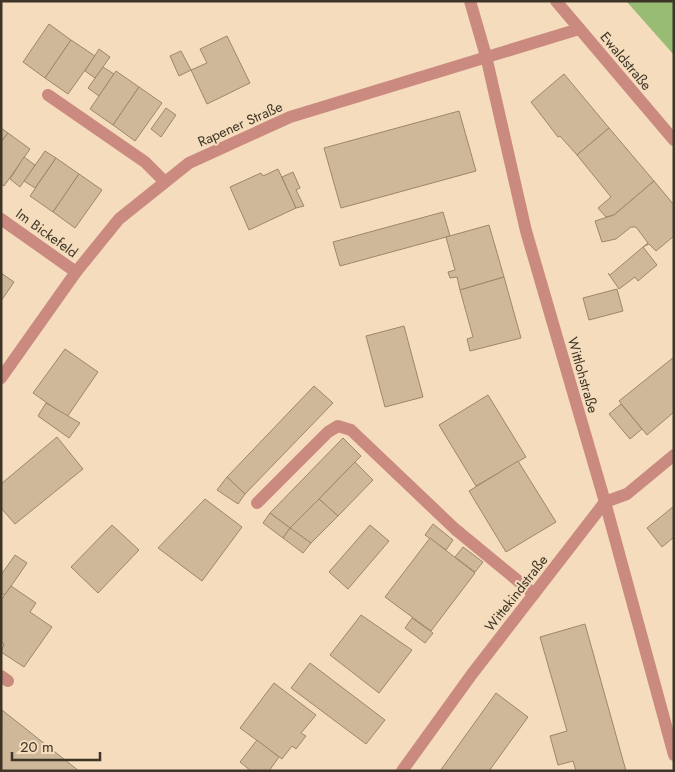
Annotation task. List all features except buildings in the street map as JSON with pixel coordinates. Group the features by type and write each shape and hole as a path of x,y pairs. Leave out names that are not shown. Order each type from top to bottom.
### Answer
{"street":[{"name":"Wittlohstraße","path":"470,1 486,56 526,231 605,502 674,755"},
{"name":"Ewaldstraße","path":"556,1 674,140"},
{"name":"Rapener Straße","path":"1,378 76,272 119,219 189,163 290,117 430,76 486,56 579,29"},
{"path":"48,95 145,162 165,182"},
{"name":"Im Bickefeld","path":"1,219 76,272"},
{"path":"257,503 328,432 338,426 351,430 455,529 534,594"},
{"path":"605,502 627,494 674,455"},
{"name":"Wittekindstraße","path":"402,771 605,502"}],"green space":[{"path":"674,1 674,55 627,2"}]}
